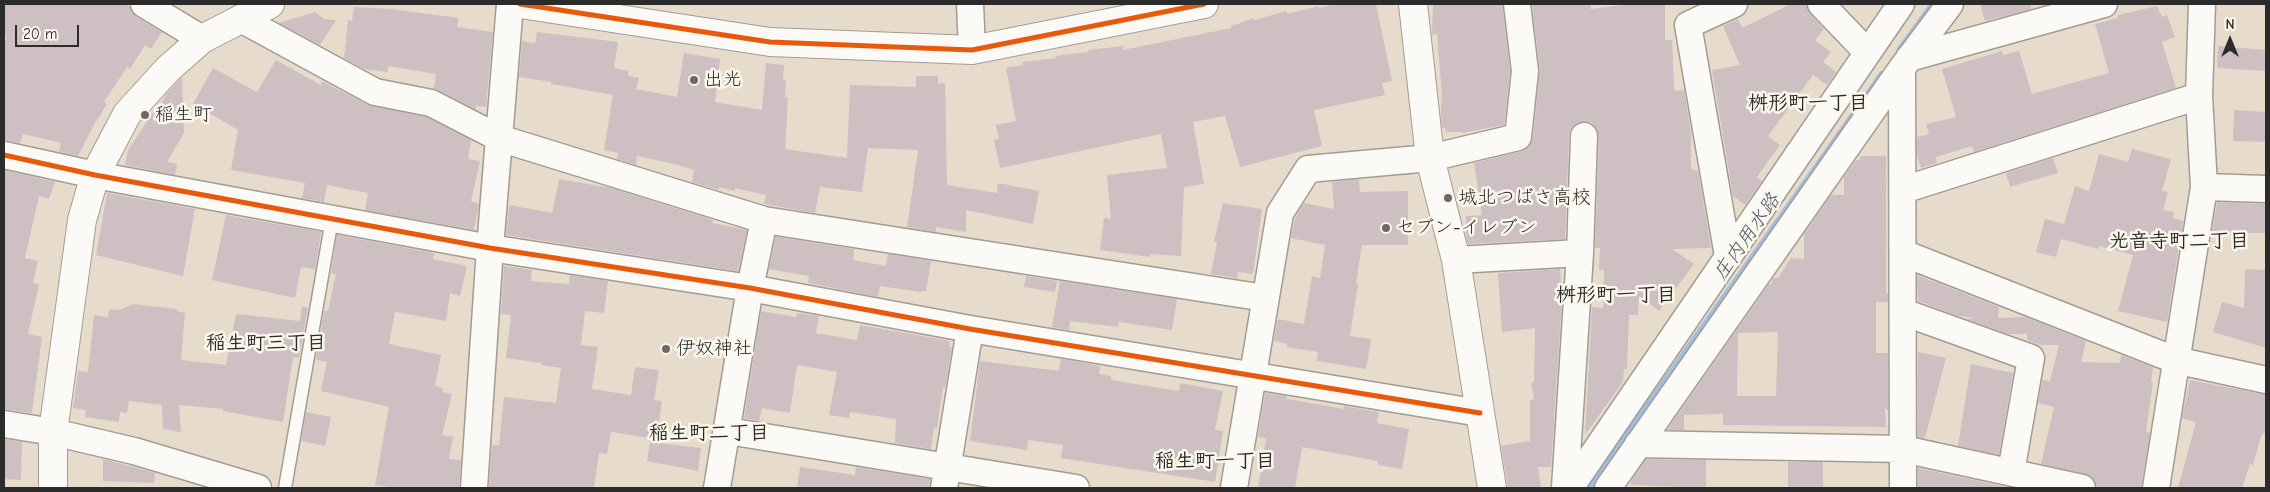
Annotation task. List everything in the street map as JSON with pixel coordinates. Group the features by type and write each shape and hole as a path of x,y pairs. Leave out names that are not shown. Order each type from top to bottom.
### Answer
{"street":[{"path":"144,4 202,39"},
{"path":"53,488 53,432 82,220 95,175 127,114 168,69 202,39 270,4"},
{"path":"474,488 490,248 510,4"},
{"path":"520,4 770,42 972,50 1204,4"},
{"path":"970,4 972,50"},
{"path":"1414,4 1430,158 1456,260 1492,488"},
{"path":"1234,488 1280,213 1308,169 1430,158 1518,137 1526,71 1517,4"},
{"path":"1728,256 1688,25 1734,4"},
{"path":"1821,4 1868,52"},
{"path":"1570,488 1901,4"},
{"path":"1608,488 1906,63 1950,4"},
{"path":"1906,63 2104,4"},
{"path":"2156,488 2204,187 2199,96 2202,4"},
{"path":"241,19 375,92 431,103 499,138 764,220 1265,298"},
{"path":"1903,488 1903,190 1906,63"},
{"path":"1903,190 2199,96"},
{"path":"1565,488 1580,253 1584,136"},
{"path":"4,155 95,175 490,248 750,288 970,329 1480,413"},
{"path":"2204,187 2266,189"},
{"path":"717,488 728,431 750,288 764,220"},
{"path":"1456,260 1580,253"},
{"path":"1903,254 2175,360 2266,380"},
{"path":"1903,312 2031,358 2011,472"},
{"path":"946,478 970,329"},
{"path":"4,424 53,432 134,451 258,488"},
{"path":"728,431 946,478 1076,488"},
{"path":"1638,444 1903,449 2082,488"}],"lane":[{"path":"285,488 332,219"}],"building":[{"path":"4,4 125,4 130,7 136,17 162,32 151,49 145,45 130,69 127,67 104,102 107,104 78,156 59,152 61,143 23,134 20,143 4,140 4,50 6,36 4,35"},
{"path":"1336,4 1376,4 1392,81 1382,83 1385,95 1314,110 1322,146 1240,167 1225,116 1193,122 1204,184 1184,187 1181,256 1150,254 1150,257 1100,250 1104,218 1111,219 1107,175 1167,168 1161,134 1000,168 994,140 999,139 996,125 1016,121 1006,68 1023,65 1022,62 1056,58 1055,56 1088,52 1088,50 1123,46 1123,50 1231,28 1231,26 1254,18 1255,20 1286,11 1287,14"},
{"path":"1433,4 1502,4 1510,71 1504,125 1462,133 1446,132 1445,128 1442,127 1442,96 1437,34 1432,35"},
{"path":"1532,4 1590,4 1591,9 1632,4 1665,4 1665,40 1672,40 1674,88 1675,91 1684,90 1691,132 1691,169 1698,171 1711,248 1672,249 1694,264 1659,311 1639,296 1638,315 1629,315 1627,369 1624,369 1623,382 1585,435 1592,307 1603,308 1604,270 1599,270 1600,248 1595,248 1599,137 1597,129 1592,123 1584,121 1577,123 1571,128 1569,135 1565,239 1468,244 1466,236 1466,216 1482,215 1474,163 1522,151 1529,147 1533,139 1540,69"},
{"path":"1791,4 1806,4 1810,14 1824,29 1815,40 1831,52 1823,62 1836,72 1827,85 1813,75 1768,136 1780,145 1757,177 1762,181 1745,205 1733,196 1712,70 1740,65 1723,26 1738,19 1742,28"},
{"path":"1980,4 2031,4 2031,9 1985,21"},
{"path":"2157,6 2162,17 2167,15 2175,37 2162,42 2176,88 1974,152 1972,146 1936,157 1937,163 1921,168 1917,156 1917,137 1929,134 1926,124 1956,117 1942,69 2002,51 2003,55 2019,51 2032,94 2109,73 2095,24 2118,18 2118,15"},
{"path":"354,7 391,9 459,18 457,27 493,32 486,107 476,106 476,109 434,88 436,74 388,66 388,72 364,69 344,58 348,20 352,21"},
{"path":"315,12 324,19 336,20 320,45 279,23"},
{"path":"537,32 618,42 614,68 629,71 628,76 639,78 636,89 677,97 684,53 720,59 715,102 762,110 766,63 784,65 783,80 786,80 785,97 788,97 785,149 847,158 850,85 916,87 916,76 938,76 938,84 945,83 947,185 997,193 998,183 1039,191 1033,224 966,210 966,232 936,227 936,232 907,227 918,150 868,148 862,192 820,187 815,213 764,204 766,195 735,188 735,191 719,187 719,190 692,182 694,170 674,164 637,156 636,165 617,159 618,153 604,150 613,95 519,77 522,41 535,43"},
{"path":"2218,46 2266,50 2266,71 2217,68"},
{"path":"276,60 321,85 322,81 368,105 426,117 471,140 468,159 480,161 471,201 479,204 474,230 365,210 368,193 327,185 324,202 302,198 305,183 231,170 238,130 193,104 213,68 257,92"},
{"path":"182,77 184,133 167,162 177,164 175,175 125,165 128,150 158,105 160,106 167,93"},
{"path":"2234,110 2266,112 2266,142 2233,141"},
{"path":"2132,149 2171,159 2162,191 2168,192 2163,210 2174,212 2173,218 2183,221 2167,322 2118,311 2133,255 2099,246 2098,249 2061,239 2056,257 2036,252 2045,219 2064,224 2075,186 2089,191 2099,154 2128,162"},
{"path":"1860,156 1886,156 1886,294 1888,293 1888,302 1876,302 1876,353 1888,353 1888,410 1885,408 1886,427 1723,425 1723,414 1684,415 1684,430 1667,430 1769,284 1771,284 1773,278 1778,278 1791,258 1804,259 1804,234 1831,195 1844,195 1844,177 1856,160 1860,160","holes":["1778,332 1776,396 1737,396 1738,333"]},
{"path":"2053,158 2058,173 2010,187 2006,173"},
{"path":"4,170 55,182 49,199 39,196 25,258 38,261 33,283 39,284 28,334 42,337 32,413 4,409"},
{"path":"559,179 611,188 713,220 712,223 747,230 738,271 506,235 509,205 552,213"},
{"path":"1359,179 1360,192 1408,191 1408,245 1362,245 1350,336 1371,339 1366,369 1317,361 1318,352 1286,347 1288,344 1274,341 1278,319 1304,324 1312,276 1320,278 1325,245 1291,238 1295,218 1304,203 1334,209 1332,182"},
{"path":"107,193 195,209 183,276 96,255"},
{"path":"2217,202 2266,204 2266,233 2212,233"},
{"path":"1223,203 1262,209 1253,274 1238,272 1237,278 1211,274 1217,242 1214,242"},
{"path":"226,215 321,232 315,269 301,267 295,298 212,280"},
{"path":"337,235 434,253 433,259 467,266 460,296 450,293 446,321 395,312 389,344 441,355 435,386 443,388 443,392 452,394 442,435 453,437 449,459 461,460 459,488 397,488 375,485 389,407 321,391 327,362 316,360 324,311 328,311 336,274 331,273"},
{"path":"776,237 854,249 853,260 886,266 888,254 931,261 926,291 921,292 880,286 878,297 808,283 809,276 769,269"},
{"path":"504,266 532,270 531,281 569,284 570,275 608,281 604,313 585,311 581,345 598,347 592,389 631,395 635,367 659,370 654,400 662,401 656,439 611,432 607,454 599,453 594,488 489,488 492,445 499,445 504,397 556,403 561,368 506,358 511,315 501,314"},
{"path":"1560,269 1562,299 1551,467 1538,467 1541,488 1508,488 1501,446 1530,441 1530,400 1534,399 1531,383 1534,382 1535,328 1502,332 1498,273"},
{"path":"2245,269 2266,270 2266,348 2213,332 2222,302 2244,308"},
{"path":"1917,275 1999,307 1998,318 2025,317 2086,341 2081,362 2120,363 2121,355 2153,367 2151,382 2153,382 2146,432 2150,433 2141,488 2097,488 2092,477 2086,474 2041,464 2054,407 2038,403 2042,380 2050,381 2059,345 2039,345 2027,340 2027,334 2008,334 1966,319 1974,318 1958,316 1918,301"},
{"path":"1026,276 1057,281 1055,292 1024,287"},
{"path":"1060,281 1177,299 1172,330 1119,322 1118,327 1070,321 1069,330 1052,327"},
{"path":"133,304 177,309 177,311 185,313 181,360 226,365 236,314 300,321 302,306 308,308 299,358 293,357 283,422 223,411 223,409 179,405 181,432 163,429 162,405 129,401 127,413 120,412 119,422 85,417 86,410 73,408 78,371 88,372 94,315 108,317 109,309 120,310"},
{"path":"761,311 796,317 797,313 819,316 816,333 857,340 860,325 950,341 949,347 952,347 945,388 943,387 937,428 934,428 931,449 895,443 896,419 850,412 849,418 829,415 837,372 797,365 790,413 762,408 759,421 744,418"},
{"path":"1918,352 1946,358 1925,438 1918,437"},
{"path":"1061,359 1100,366 1099,374 1111,376 1111,380 1179,391 1180,383 1223,391 1215,430 1223,431 1215,482 1061,458 1063,445 1028,440 1027,450 970,441 980,361 1059,371"},
{"path":"1971,364 2013,373 1999,455 1958,446"},
{"path":"2190,380 2266,395 2266,434 2262,433 2253,465 2250,464 2242,488 2178,488 2196,422 2182,418"},
{"path":"1265,393 1287,396 1287,399 1344,409 1344,406 1379,412 1377,423 1409,429 1402,469 1378,465 1378,461 1302,447 1295,488 1258,488 1266,439 1258,437"},
{"path":"306,412 331,417 325,446 301,441"},
{"path":"4,439 22,442 21,480 4,479"},
{"path":"650,442 701,448 698,471 647,461"},
{"path":"103,459 155,473 154,483 103,481"},
{"path":"1646,459 1706,460 1706,488 1631,485 1631,481"},
{"path":"1788,462 1823,462 1823,488 1788,488"},
{"path":"800,467 855,475 856,467 930,479 929,488 797,488"},
{"path":"1918,468 2006,487 2006,488 1918,488"}],"waterway":[{"name":"庄内用水路","path":"1900,49 1933,4"},
{"name":"庄内用水路","path":"1589,488 1882,74"}],"cycle path":[{"path":"520,4 770,42 972,50 1204,4"},
{"path":"4,155 95,175 490,248 750,288 970,329 1480,413"}],"place":[{"name":"出光","path":"694,80"},
{"name":"稲生町","path":"145,115"},
{"name":"城北つばさ高校","path":"1448,198"},
{"name":"セブン-イレブン","path":"1386,228"},
{"name":"伊奴神社","path":"666,349"}],"district":[{"name":"桝形町一丁目","path":"1808,103"},
{"name":"光音寺町二丁目","path":"2179,241"},
{"name":"桝形町一丁目","path":"1616,295"},
{"name":"稲生町三丁目","path":"266,343"},
{"name":"稲生町二丁目","path":"709,433"},
{"name":"稲生町一丁目","path":"1215,461"}]}
